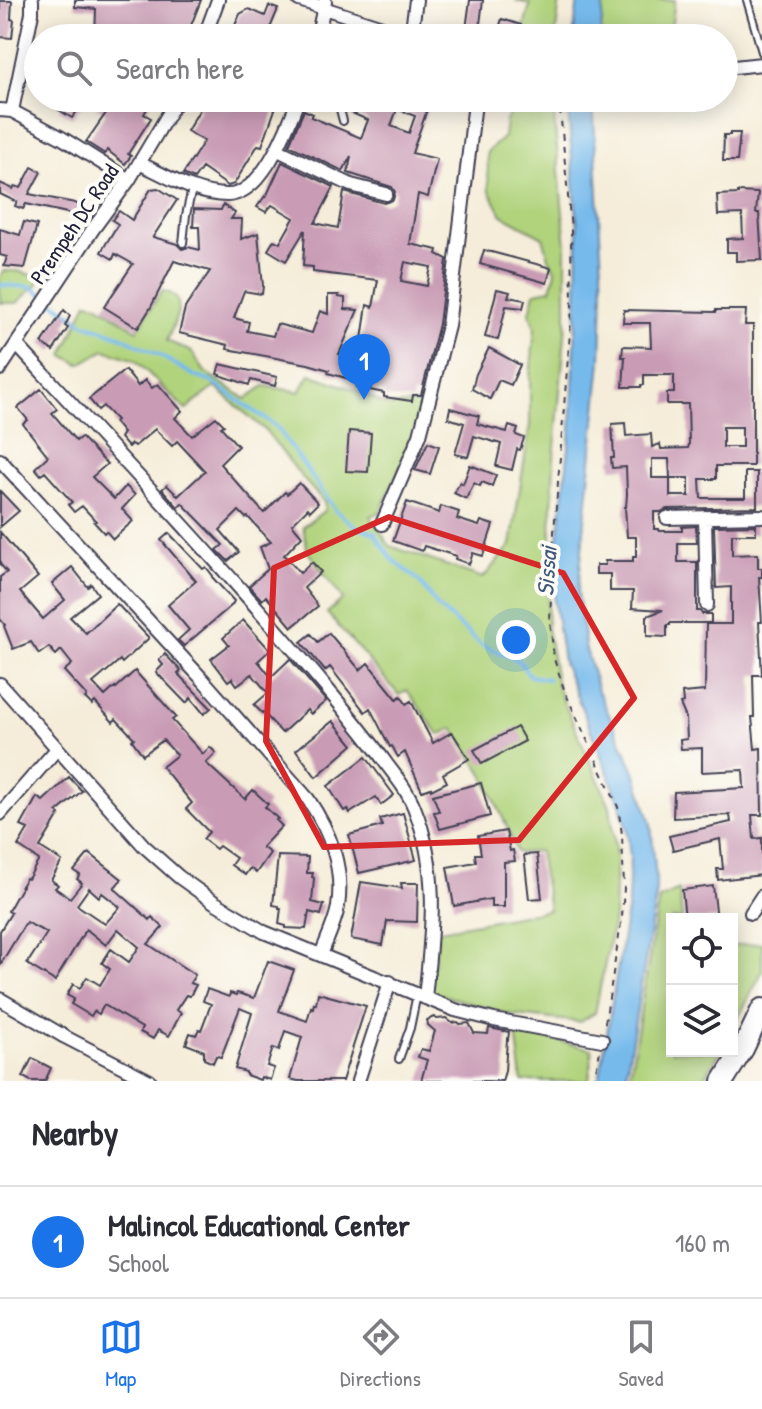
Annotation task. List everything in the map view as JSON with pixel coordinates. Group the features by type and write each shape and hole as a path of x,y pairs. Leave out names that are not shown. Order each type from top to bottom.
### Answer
{"highway":[{"path":"723,1081 762,1009"}],"street":[{"path":"29,24 32,0"},
{"path":"209,24 218,0"},
{"path":"299,0 325,4 379,24"},
{"path":"415,24 416,0"},
{"path":"320,24 325,4"},
{"path":"24,43 6,110 62,138 129,180"},
{"path":"738,67 762,64"},
{"name":"Prempeh DC Road","path":"0,369 129,180 170,112"},
{"path":"139,163 192,189 227,195 242,191 259,177 278,150 293,112"},
{"path":"382,524 420,435 448,326 474,112"},
{"path":"278,150 351,185 386,194"},
{"path":"17,345 270,622 366,735 408,794 422,830 433,891 433,926 421,996"},
{"path":"0,460 308,799 327,829 338,864 338,905 321,955"},
{"path":"667,518 762,516"},
{"path":"705,517 707,605"},
{"path":"0,684 144,846 179,877 264,932 455,1010 602,1040"},
{"path":"0,814 56,750"},
{"path":"751,913 762,896"},
{"path":"358,1081 390,982"},
{"path":"0,999 150,1081"}],"lane":[{"path":"747,0 762,52"},
{"path":"341,112 343,121"},
{"path":"183,243 192,189"},
{"path":"399,1059 421,996"}],"path":[{"path":"560,112 571,229 572,307 550,620 554,659 565,692 618,807 624,888 622,917 594,1081"}],"highlighted area":[{"path":"389,517 563,573 634,698 519,840 324,847 266,741 274,568"}],"green space":[{"path":"515,0 560,0 557,24 525,24 530,5"},
{"path":"604,0 675,0 672,24 601,24"},
{"path":"510,112 553,112 566,246 566,323 554,459 547,628 557,687 610,806 616,854 614,918 595,1013 580,1022 507,1014 429,991 439,930 549,910 539,851 517,853 482,772 453,728 439,735 407,690 399,695 327,613 343,599 308,552 303,527 325,510 324,502 266,431 215,387 186,410 135,360 105,350 80,364 63,355 87,302 97,304 137,330 162,291 176,298 178,304 167,341 192,352 205,372 246,399 264,386 300,392 310,374 358,391 387,406 425,403 417,430 380,512 370,516 390,546 483,578 511,545 530,425 530,377 535,328 530,313 535,292 551,289 556,272 543,237 502,215 489,190 487,152 504,137"},
{"path":"3,271 36,276 39,281 17,303 0,303 0,277"},
{"path":"679,890 681,913 666,913 666,1057 717,1057 702,1081 629,1081 659,899"},
{"path":"762,943 762,972 738,1018 738,985 738,945"},
{"path":"516,1031 592,1049 589,1081 522,1081"}],"water":[{"path":"578,0 604,0 601,24 575,24"},
{"path":"568,112 594,112 603,290 601,361 578,591 585,646 598,691 635,771 651,824 656,878 656,896 625,1081 599,1081 628,905 630,857 627,830 618,798 563,662 554,600 571,431 578,230"}],"building":[{"path":"75,0 201,0 192,24 95,24 96,9 75,7"},
{"path":"470,0 483,0 480,24 467,24"},
{"path":"0,1 12,1 12,38 0,37"},
{"path":"269,6 278,9 272,24 236,24 240,14 249,9 265,16"},
{"path":"502,19 518,24 500,24"},
{"path":"62,112 76,112 72,118"},
{"path":"145,112 151,118 125,164 107,150 105,154 86,142 106,113"},
{"path":"198,112 274,112 262,146 258,145 234,184 228,186 202,168 194,179 183,174 204,141 187,131"},
{"path":"303,112 361,138 368,120 349,112 396,112 391,126 409,133 415,116 405,112 426,112 412,153 437,159 428,197 418,194 410,244 438,250 437,254 447,259 439,324 421,395 413,395 412,401 384,397 384,393 356,387 357,381 328,373 329,370 227,349 228,345 179,333 185,308 210,271 174,261 138,328 104,307 133,264 115,254 113,259 101,252 118,224 112,220 119,211 132,220 151,189 158,188 177,200 153,237 177,244 182,249 200,250 199,227 193,227 194,209 221,210 223,205 235,213 231,219 242,219 241,239 258,233 262,294 244,291 234,318 249,322 247,331 273,336 277,324 312,333 320,311 328,314 328,295 339,295 345,298 345,309 358,310 339,354 359,360 367,305 373,307 378,280 313,272 313,267 303,266 305,230 286,261 268,250 274,240 280,243 294,218 272,205 266,212 257,207 266,197 282,162 334,187 315,223 338,228 344,192 384,203 393,200 395,192 392,187 348,173 351,156 343,171 289,145","holes":["405,262 431,267 427,286 401,281"]},
{"path":"740,133 737,161 723,161 724,135"},
{"path":"32,167 41,172 29,194 75,203 93,213 90,218 26,204 23,209 15,206 17,202 0,194 0,183 13,189 15,186 21,188"},
{"path":"758,193 756,213 759,213 762,260 736,261 736,252 727,252 727,239 743,238 742,214 718,215 717,195"},
{"path":"24,222 37,225 25,268 4,266 7,257 0,255 0,229 20,235"},
{"path":"484,250 551,268 547,283 480,264"},
{"path":"497,289 510,292 508,297 525,300 523,308 506,306 498,340 485,337"},
{"path":"64,310 70,316 65,326 68,328 53,351 42,343"},
{"path":"624,310 746,310 745,325 753,325 753,466 716,466 716,479 700,479 701,498 745,498 745,472 757,472 757,507 654,512 654,529 659,531 682,531 682,527 696,526 697,543 678,543 678,562 697,562 697,611 711,614 711,623 670,623 667,625 667,637 647,636 647,616 663,610 632,608 633,591 610,591 610,574 596,574 596,565 605,565 605,561 633,561 636,557 636,537 627,537 626,467 612,468 612,424 625,423 626,436 651,434 652,447 660,444 661,449 688,448 689,445 688,404 667,404 667,393 674,393 674,375 644,375 644,385 641,387 623,387 623,346 651,347 650,323 623,323","holes":["723,427 742,427 742,447 723,447","652,459 669,459 670,478 652,478","670,478 689,478 689,496 670,496"]},
{"path":"489,348 520,365 511,385 499,380 490,399 472,389"},
{"path":"220,364 277,377 275,386 251,380 249,385 217,374"},
{"path":"125,370 138,386 145,380 152,388 158,384 182,411 175,418 192,436 216,417 224,425 221,427 238,446 220,464 264,513 299,483 318,503 292,524 302,536 284,555 300,573 312,562 321,572 304,588 318,606 292,627 266,596 262,600 249,586 268,569 260,547 271,542 239,511 220,530 239,552 228,561 217,550 223,545 182,503 178,507 162,489 167,485 178,496 205,471 177,441 172,446 155,429 135,446 131,444 128,447 120,438 123,433 114,422 116,420 103,406 98,410 89,399"},
{"path":"41,389 57,409 52,413 76,441 81,437 107,464 92,477 114,499 126,486 135,495 122,509 133,521 113,539 106,531 104,533 82,506 74,512 68,505 72,502 45,472 41,475 35,468 48,456 23,424 28,420 18,408"},
{"path":"450,408 479,416 477,424 507,432 509,426 518,429 516,435 524,438 520,450 517,449 512,470 496,466 501,444 474,436 468,457 455,454 464,423 448,418"},
{"path":"349,431 371,433 368,472 346,471"},
{"path":"428,442 439,446 430,474 415,470"},
{"path":"470,465 496,475 492,486 474,483 466,499 454,493 460,482 463,484"},
{"path":"0,491 19,511 0,527"},
{"path":"407,502 439,513 441,506 459,512 457,519 479,526 481,521 493,525 483,556 473,553 469,564 455,559 456,556 424,546 422,551 393,541"},
{"path":"756,525 756,534 732,534 732,555 758,554 758,568 762,568 762,577 759,577 762,622 759,622 762,675 753,675 752,717 755,749 761,748 762,815 752,815 754,839 762,838 762,875 718,880 717,869 723,869 720,839 673,850 669,836 731,822 730,815 673,818 674,792 744,788 743,770 702,772 702,748 681,749 680,740 687,739 686,718 680,704 683,703 682,693 705,691 706,624 731,624 731,587 716,588 714,526"},
{"path":"0,532 38,577 20,592 43,619 65,600 52,584 72,567 98,594 70,617 86,633 117,604 149,638 122,663 120,660 93,683 105,696 135,671 176,717 172,720 203,754 210,747 216,753 206,763 245,799 253,790 268,804 265,807 282,826 262,847 270,853 256,873 250,868 245,875 231,865 236,858 203,839 209,832 186,809 192,803 162,767 177,755 163,740 143,755 132,740 134,738 116,719 113,722 95,702 92,705 85,698 87,696 64,671 72,664 61,650 56,655 49,647 39,654 31,642 13,649 0,619 0,577 7,572 0,564"},
{"path":"169,533 203,569 206,567 234,601 184,646 178,640 189,630 168,605 196,581 161,540"},
{"path":"243,620 270,650 258,661 271,677 290,659 326,701 311,714 307,710 282,733 254,705 268,693 252,674 237,685 232,678 228,681 211,659 229,645 223,638"},
{"path":"329,633 360,670 368,663 397,699 401,696 406,704 411,701 433,743 452,732 469,759 443,774 447,782 422,791 405,752 398,757 390,747 370,708 365,712 330,667 325,671 301,642 311,634 318,642"},
{"path":"165,654 181,671 178,674 211,708 204,714 191,698 186,703 156,672 163,665 159,660"},
{"path":"333,721 353,745 316,777 296,750"},
{"path":"517,727 525,741 482,764 474,750"},
{"path":"366,757 394,795 381,805 376,797 350,813 348,809 344,811 328,786"},
{"path":"69,777 82,791 57,812 60,814 40,847 62,861 51,880 58,885 55,888 70,898 82,883 77,879 80,875 74,871 89,853 122,879 114,888 150,920 152,917 163,927 148,944 195,975 190,983 196,985 176,1010 181,1013 169,1036 158,1030 153,1039 140,1032 142,1028 104,1005 99,1014 94,1011 91,1016 71,1004 74,999 67,995 73,984 80,988 87,977 100,985 110,969 102,963 111,949 129,962 139,947 118,929 106,945 86,929 55,981 27,964 47,933 26,922 0,965 0,931 21,886 39,860 18,846 28,829 21,826 37,797 43,801","holes":["89,888 99,897 102,893 120,907 105,924 77,905"]},
{"path":"481,783 490,816 440,829 434,812 439,811 433,795"},
{"path":"403,813 416,860 359,873 349,835 382,826 380,819"},
{"path":"506,831 515,861 504,862 504,907 491,907 491,899 454,906 447,867 476,862 475,854 481,854 478,836"},
{"path":"537,854 542,898 529,899 524,855"},
{"path":"278,856 308,857 307,873 313,873 314,878 312,902 324,905 321,915 309,912 306,929 286,928 279,924 281,908 273,905"},
{"path":"361,882 402,888 401,883 418,883 417,922 387,921 383,945 351,939"},
{"path":"713,886 716,913 684,913 682,890"},
{"path":"268,961 294,970 279,1011 307,1021 318,993 366,1006 342,1081 290,1079 302,1037 285,1031 279,1050 273,1048 267,1066 274,1068 270,1080 261,1077 260,1080 235,1069 252,1013 240,1008 221,1057 216,1056 213,1063 204,1059 204,1051 186,1044 190,1033 196,1035 201,1030 211,1004 203,1001 207,989 229,997 230,993 237,993 254,998"},
{"path":"446,1018 452,1023 469,1023 474,1033 488,1034 489,1028 509,1032 502,1081 421,1081 427,1060 418,1057 421,1049 429,1051 435,1031 427,1020"},
{"path":"32,1058 51,1068 45,1081 31,1081 23,1077"}],"waterway":[{"path":"0,285 32,287 83,323 120,336 212,382 277,427 336,511 355,526 374,533 392,559 419,581 438,607 483,646 518,660 530,676 548,679"}],"place":[{"name":"Malincol Educational Center","path":"364,400"}],"water label":[{"name":"Sissai","path":"546,571"}]}
